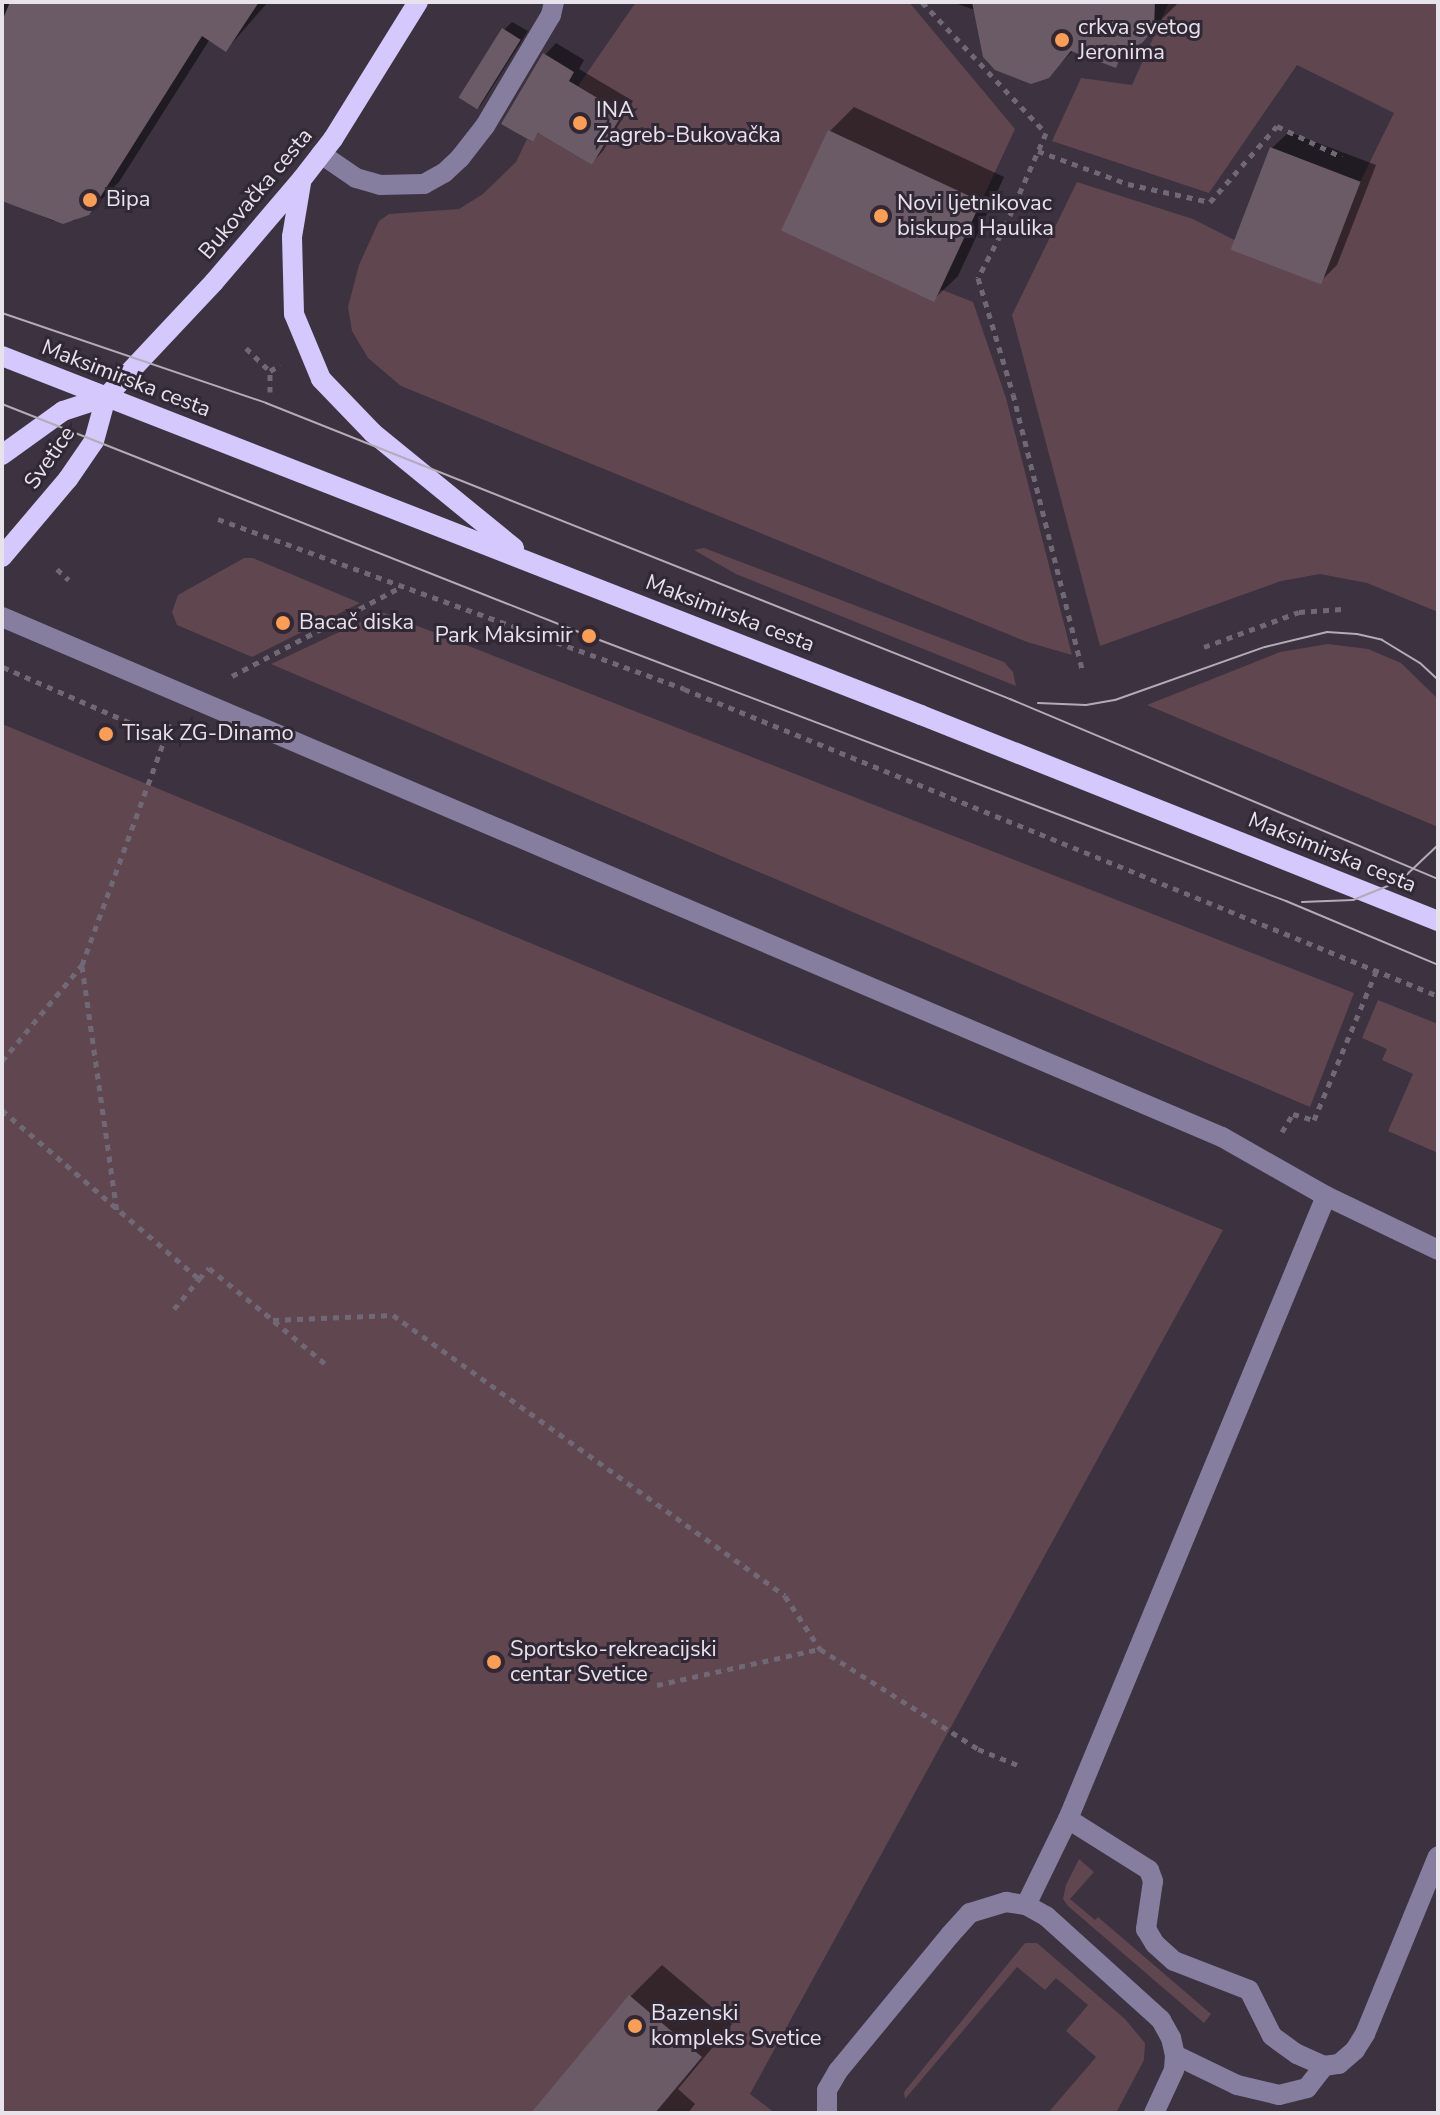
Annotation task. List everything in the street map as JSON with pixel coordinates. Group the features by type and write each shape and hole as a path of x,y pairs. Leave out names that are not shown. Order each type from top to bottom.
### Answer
{"main road":[{"name":"Bukovačka cesta","path":"106,397 205,292 302,179 418,2"},
{"path":"302,179 292,237 290,276 294,314 321,379 373,433 498,537 542,567"},
{"name":"Maksimirska cesta","path":"2,356 1438,921"},
{"name":"Svetice","path":"2,455 63,411 106,397"},
{"name":"Svetice","path":"2,557 68,479 94,441 106,397"}],"street":[{"path":"321,154 356,178 380,185 403,187 424,184 444,173 485,126 551,15 554,2"},
{"path":"2,617 1208,1131 1326,1196 1438,1250"},
{"path":"1026,1905 1068,1819 1326,1196"},
{"path":"1068,1819 1149,1870 1153,1881 1146,1929 1155,1944 1174,1961 1249,1990 1272,2036 1297,2054 1324,2066 1339,2064 1355,2050 1365,2034 1438,1856"},
{"path":"827,2113 827,2090 838,2071 970,1913 1006,1902 1026,1905 1046,1916 1161,2020 1171,2038 1174,2070 1154,2113"},
{"path":"1175,2055 1237,2085 1279,2095 1307,2088 1324,2066"}],"path":[{"path":"922,2 1046,133 978,278 1013,394 1083,672"},
{"path":"1038,151 1128,184 1210,202 1277,126 1342,157"},
{"path":"246,348 270,371 270,392"},
{"path":"270,371 287,360"},
{"path":"218,519 684,689 1438,996"},
{"path":"57,569 69,580"},
{"path":"220,674 235,676 404,586"},
{"path":"1204,647 1299,612 1342,609"},
{"path":"3,667 165,738"},
{"path":"2,1061 82,965 174,712"},
{"path":"82,965 117,1212"},
{"path":"1280,1135 1293,1114 1314,1120 1376,972"},
{"path":"2,1110 117,1212 199,1279"},
{"path":"174,1309 209,1268 328,1366"},
{"path":"273,1320 393,1315 785,1596 820,1649 978,1749 1020,1766"},
{"path":"657,1685 820,1649"}],"shaded area":[{"path":"636,2 909,2 1015,129 981,202 828,131 940,289 973,302 1006,398 1072,655 1027,642 401,386 368,358 352,331 348,307 359,265 379,221 389,214 459,209 483,194 516,162 527,139 532,142 538,133 592,165 623,113 578,86"},
{"path":"1169,2 1438,2 1438,612 1367,583 1320,574 1281,581 1100,646 1012,315 1077,182 1193,219 1321,284 1360,182 1394,113 1297,65 1209,193 1052,141 1081,78 1132,85"},
{"path":"704,548 1004,662 1013,672 1016,686 736,574 694,550"},
{"path":"244,558 253,558 360,603 252,657 177,625 172,612 178,595"},
{"path":"382,612 1354,993 1310,1107 271,664"},
{"path":"1328,644 1368,649 1401,663 1438,699 1438,827 1147,705 1280,652"},
{"name":"Sportsko-rekreacijski centar Svetice","path":"2,724 1223,1230 750,2094 775,2113 2,2113"},
{"path":"1378,1000 1438,1024 1438,1153 1388,1131 1413,1074 1382,1060 1387,1049 1362,1038"},
{"path":"1079,1859 1094,1872 1070,1899 1095,1920 1098,1917 1211,2014 1204,2023 1068,1906 1063,1899 1066,1885"},
{"path":"1025,1943 1037,1943 1125,2019 1145,2043 1144,2060 1116,2113 1048,2113 1096,2057 1066,2031 1088,2005 1056,1978 1045,1990 1017,1967 905,2099 904,2092"}],"building":[{"path":"10,2 259,2 226,52 202,36 89,215 63,224 2,201 2,21"},
{"name":"crkva svetog Jeronima","path":"972,2 1155,2 1154,29 1142,43 1123,51 1116,68 1071,51 1049,78 1031,84 995,70 983,57"},
{"path":"502,28 521,40 477,109 459,98"},
{"path":"543,53 574,72 569,81 623,113 592,165 538,133 533,142 501,124"},
{"name":"Novi ljetnikovac biskupa Haulika","path":"828,130 981,201 934,302 781,231"},
{"path":"1270,147 1361,182 1321,284 1231,250"},
{"name":"Bazenski kompleks Svetice","path":"629,1995 702,2057 655,2113 531,2113"}],"tram line":[{"path":"2,313 266,403 1010,699 1438,879"},
{"path":"2,404 589,636 1286,901 1438,965"},
{"path":"1038,703 1086,705 1115,700 1265,647 1327,632 1382,640 1420,663 1438,680"},
{"path":"1302,902 1353,900 1383,888 1401,880 1438,845"}],"place":[{"name":"crkva svetog Jeronima","path":"1062,40"},
{"name":"INA Zagreb-Bukovačka","path":"580,123"},
{"name":"Bipa","path":"90,200"},
{"name":"Novi ljetnikovac biskupa Haulika","path":"881,216"},
{"name":"Bacač diska","path":"283,623"},
{"name":"Park Maksimir","path":"589,636"},
{"name":"Tisak ZG-Dinamo","path":"106,734"},
{"name":"Sportsko-rekreacijski centar Svetice","path":"494,1662"},
{"name":"Bazenski kompleks Svetice","path":"635,2026"}]}
